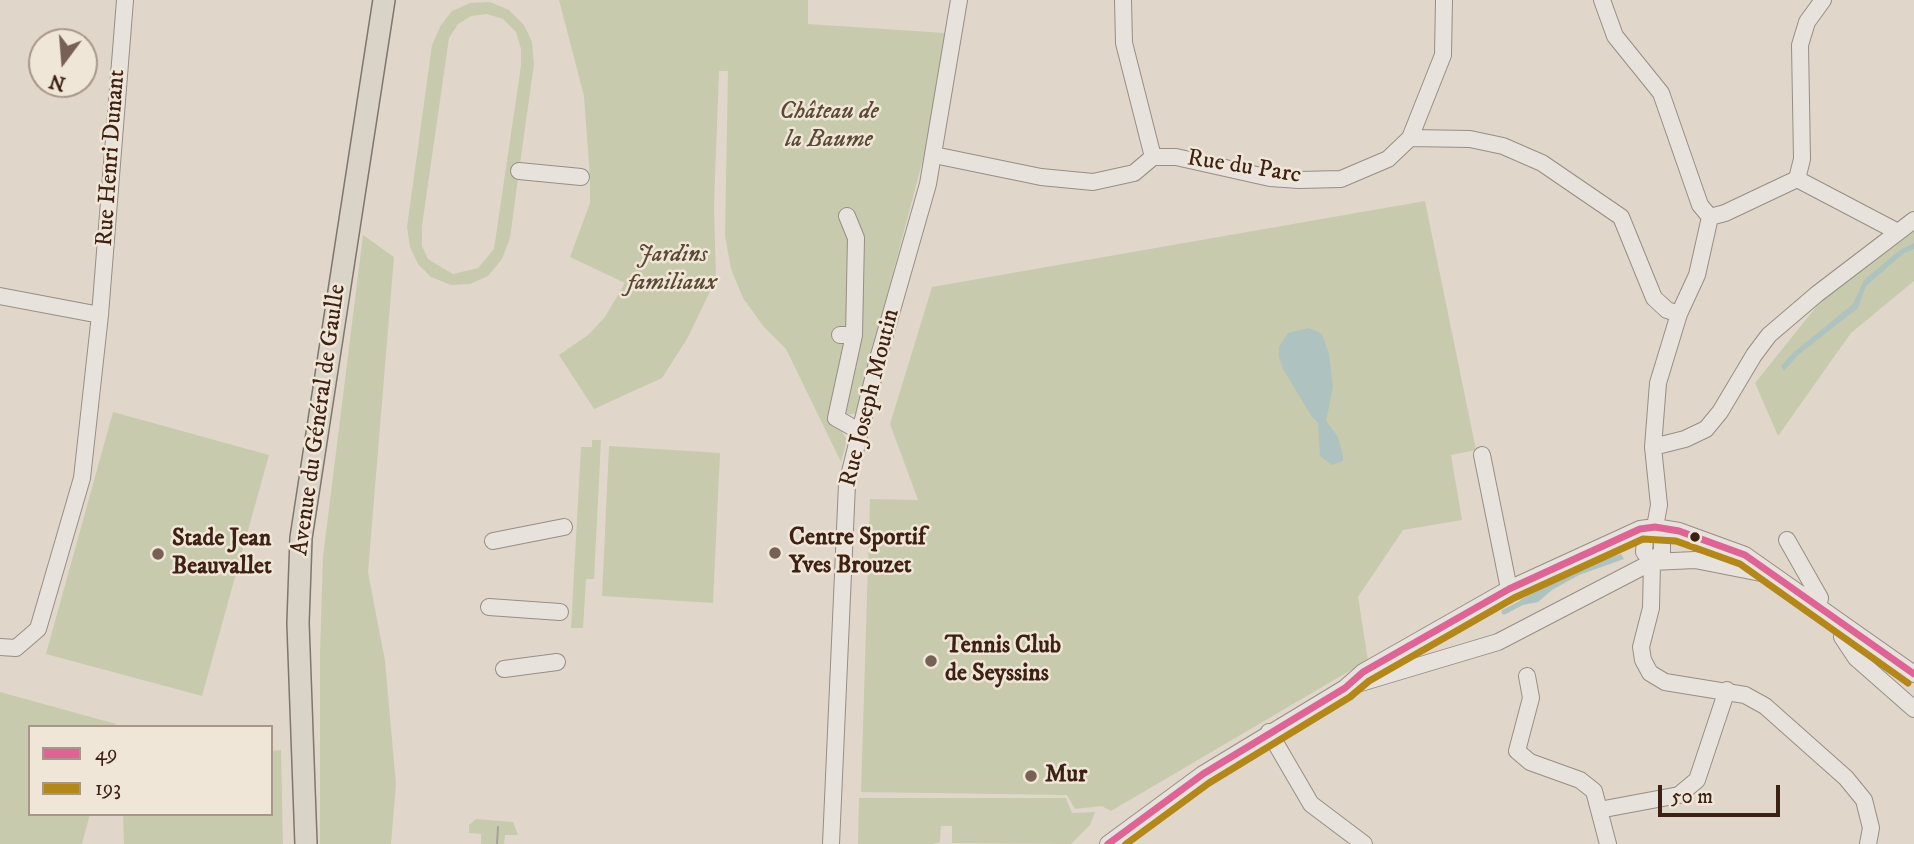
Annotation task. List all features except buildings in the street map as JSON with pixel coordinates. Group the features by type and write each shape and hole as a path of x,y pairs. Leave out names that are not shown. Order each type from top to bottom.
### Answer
{"main road":[{"name":"Avenue du Général de Gaulle","path":"306,844 298,623 301,538 384,0"}],"street":[{"name":"Rue Henri Dunant","path":"0,647 16,648 38,629 82,478 100,315 125,0"},
{"name":"Rue Joseph Moutin","path":"831,844 847,484 859,430 934,155 960,0"},
{"path":"1124,0 1124,43 1153,157"},
{"path":"1444,0 1443,55 1410,138 1481,141 1503,146 1542,163 1621,217 1654,298 1667,310 1679,314"},
{"path":"1602,0 1615,36 1661,93 1700,205 1710,217"},
{"path":"1797,179 1802,159 1800,45 1807,22 1823,0"},
{"name":"Rue du Parc","path":"934,155 1041,177 1093,182 1134,173 1153,157 1175,157 1270,178 1341,179 1388,159 1410,138"},
{"path":"519,171 581,177"},
{"path":"1710,217 1725,213 1797,179"},
{"path":"1797,179 1899,232"},
{"path":"847,216 856,238 836,418 859,430"},
{"path":"1710,217 1696,275 1679,314 1658,383 1653,447 1659,505 1655,527 1645,538 1644,552 1652,562 1651,608 1641,647 1643,660 1650,673 1665,682 1727,690 1745,695 1765,706 1846,778 1864,800 1871,828 1868,844"},
{"path":"1653,447 1685,439 1706,429 1720,412 1769,335 1817,294 1914,220"},
{"path":"0,296 100,315"},
{"path":"1482,455 1509,589"},
{"path":"493,541 564,527"},
{"path":"1108,844 1203,774 1345,688 1363,672 1509,589 1640,529 1655,527 1679,531 1745,555 1845,628 1914,674"},
{"path":"1787,540 1820,598 1818,608"},
{"path":"1345,688 1498,642 1652,562 1673,559 1717,562 1775,576"},
{"path":"489,607 560,612"},
{"path":"1845,628 1842,637 1856,658 1914,709"},
{"path":"504,669 558,662"},
{"path":"1527,676 1531,698 1517,751 1530,762 1580,779 1594,790 1608,844"},
{"path":"1599,810 1679,795 1697,780 1727,690"},
{"path":"1269,732 1311,804 1364,844"}],"green space":[{"path":"559,0 808,0 808,24 945,33 928,140 856,413 847,415 842,432 847,440 841,462 786,349 764,327 743,298 731,269 725,236 728,71 719,71 714,205 716,279 687,339 662,378 594,409 559,355 588,335 605,317 625,283 570,257 590,203 590,177 584,96"},
{"path":"490,2 509,10 524,25 532,42 534,64 510,238 502,259 488,276 470,284 451,285 431,277 418,264 410,247 407,227 432,45 441,25 452,11 470,3","holes":["487,14 503,19 516,32 521,49 521,66 494,249 478,268 453,274 428,259 422,246 422,226 449,38 458,24 471,16"]},
{"path":"1425,201 1476,450 1451,455 1462,520 1403,530 1358,597 1368,660 1111,811 1102,806 1075,809 1067,795 861,792 870,499 918,500 890,424 932,287"},
{"path":"1914,229 1914,281 1851,333 1778,436 1755,383 1824,297"},
{"path":"363,235 394,257 368,572 385,661 396,784 391,844 320,844 323,557"},
{"name":"Stade Jean Beauvallet","path":"113,412 269,455 202,696 46,654"},
{"path":"592,440 601,440 594,579 586,579 583,628 571,628 581,447 592,447"},
{"path":"609,446 720,453 713,603 602,596"},
{"path":"0,692 116,724 28,725 28,816 89,816 82,844 0,844"},
{"path":"281,750 283,844 124,844 123,816 273,816 273,751"},
{"path":"859,798 1066,798 1072,813 1095,812 1090,825 1071,844 952,843 952,826 941,826 940,842 933,844 858,844"},
{"path":"476,819 513,822 518,835 505,835 504,844 481,844 481,834 469,833 469,825"}],"shaded area":[{"path":"1914,243 1914,249 1904,253 1866,286 1858,308 1798,355 1784,371 1781,366 1793,353 1853,304 1864,280 1900,250"},
{"path":"1309,328 1322,334 1329,354 1333,387 1326,421 1338,437 1343,456 1343,461 1332,465 1320,456 1318,423 1283,369 1279,357 1279,347 1288,333"},
{"path":"1621,554 1624,559 1579,575 1552,590 1538,602 1523,605 1520,600 1586,565"}],"waterway":[{"path":"1504,612 1527,600"}],"tram line":[{"path":"497,844 498,827"}],"transit line":[{"name":"49","path":"1108,844 1203,774 1345,688 1363,672 1509,589 1640,529 1655,527 1679,531 1745,555 1914,674"},
{"name":"193","path":"1126,844 1209,783 1350,697 1369,681 1514,598 1643,539 1676,541 1740,564 1908,683"}],"place":[{"name":"Centre Sportif Yves Brouzet","path":"775,553"},
{"name":"Stade Jean Beauvallet","path":"158,554"},
{"name":"Tennis Club de Seyssins","path":"931,661"},
{"name":"Mur","path":"1031,776"}],"park label":[{"name":"Château de la Baume","path":"829,127"},
{"name":"Jardins familiaux","path":"672,270"}]}
